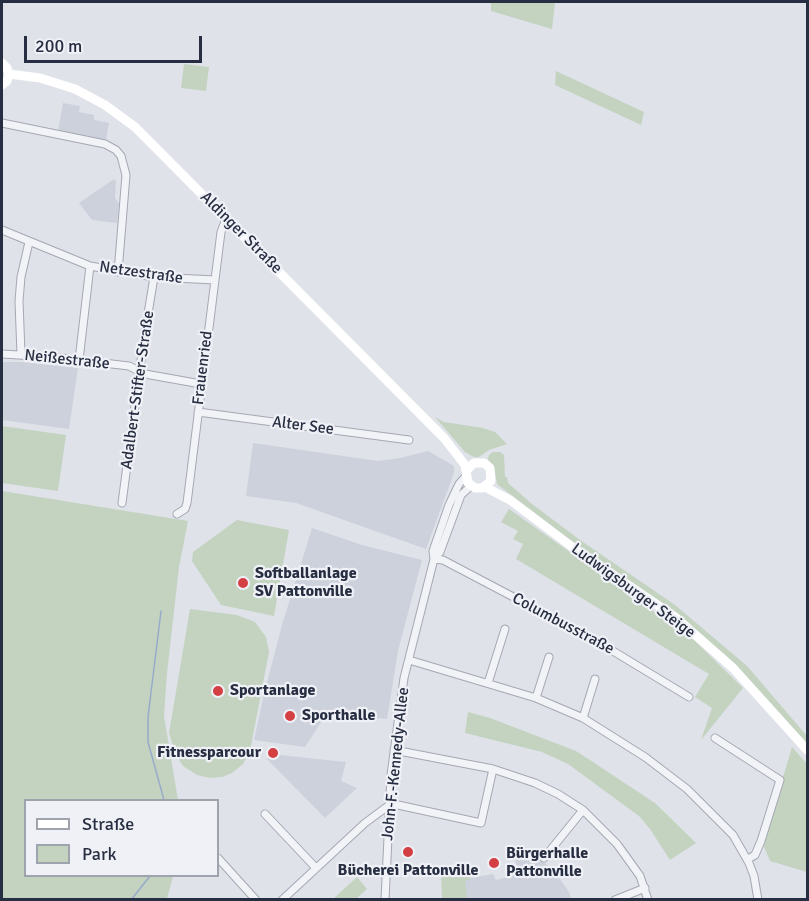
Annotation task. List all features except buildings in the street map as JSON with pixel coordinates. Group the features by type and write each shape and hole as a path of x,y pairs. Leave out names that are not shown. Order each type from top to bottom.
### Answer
{"main road":[{"path":"2,63 8,68 9,74 7,81 2,85"},
{"name":"Aldinger Straße","path":"9,74 40,78 60,84 114,111 157,147 444,438"},
{"path":"444,438 474,463"},
{"path":"444,438 465,465 471,486 478,489 485,487 492,477"},
{"path":"466,473 474,463 480,462 488,465 492,477 510,500"},
{"path":"485,487 510,500"},
{"name":"Ludwigsburger Steige","path":"510,500 571,546 656,603 690,630 733,668 807,751"}],"street":[{"path":"2,123 105,144 121,156 126,175 118,272"},
{"name":"Frauenried","path":"177,514 185,509 187,503 221,232 226,219"},
{"name":"Netzestraße","path":"2,230 90,266 154,277 215,280"},
{"path":"21,354 19,301 23,266 29,242"},
{"path":"79,360 90,266"},
{"name":"Adalbert-Stifter-Straße","path":"122,503 154,277"},
{"name":"Neißestraße","path":"2,354 129,366 145,374 201,384"},
{"name":"Alter See","path":"198,412 409,440"},
{"name":"John-F.-Kennedy-Allee","path":"385,900 388,806 400,699 434,559 433,551 449,505 466,473"},
{"name":"John-F.-Kennedy-Allee","path":"434,559 440,552 461,495 471,486"},
{"name":"Columbusstraße","path":"434,559 443,560 557,620 689,697"},
{"path":"488,683 505,629"},
{"path":"536,698 549,657"},
{"path":"409,660 536,698 582,718 645,757 687,789 733,836 748,859 754,876 758,900"},
{"path":"582,718 595,679"},
{"path":"715,738 780,780 761,841 755,855 748,859"},
{"path":"394,750 493,770 536,783 558,794 583,810 617,844 636,869 648,900"},
{"path":"282,900 365,822 388,806 398,805 481,823 493,770"},
{"path":"544,858 583,810"},
{"path":"265,814 316,868"},
{"path":"219,859 256,900"},
{"path":"615,900 645,888"}],"shaded area":[{"path":"63,103 80,106 79,112 94,115 94,120 109,123 106,140 58,131"},
{"path":"114,179 116,181 115,198 119,204 117,223 92,220 79,203"},
{"path":"2,362 78,368 69,429 2,420"},
{"path":"253,443 378,461 428,451 454,466 454,473 426,549 296,503 246,496"},
{"path":"312,528 362,545 422,560 398,651 387,719 327,713 305,747 254,740 282,625"},
{"path":"270,754 346,762 341,781 357,788 325,818 267,759"},
{"path":"521,844 557,875 571,899 446,899 465,879 493,874 496,880 515,875 513,868 517,866 512,847"}],"green space":[{"path":"491,2 555,2 552,29 491,11"},
{"path":"184,64 209,67 206,91 181,88"},
{"path":"556,71 644,112 641,125 555,85"},
{"path":"435,417 444,422 495,432 507,444 489,450 479,457 474,457 465,452"},
{"path":"2,426 66,435 58,491 2,483"},
{"path":"493,452 500,452 504,455 505,477 508,483 532,504 675,605 747,666 807,736 807,747 734,666 497,484 495,472 488,459"},
{"path":"2,491 188,521 179,567 164,716 178,799 24,799 24,877 173,877 167,899 2,899"},
{"path":"509,509 693,639 743,688 701,740 712,708 695,697 709,674 516,559 523,544 513,539 518,531 501,522"},
{"name":"Softballanlage SV Pattonville","path":"237,520 289,530 274,616 221,605 192,561 193,552"},
{"name":"Sportanlage","path":"190,609 237,615 255,622 266,637 269,652 250,751 243,764 232,773 222,777 210,778 197,775 183,766 176,755 169,733"},
{"path":"468,712 490,718 576,751 655,803 696,843 670,860 639,816 568,764 542,752 465,733"},
{"path":"792,747 807,764 807,872 770,861 763,844"},
{"path":"468,871 471,879 465,881 467,899 442,899 441,876"},
{"path":"357,877 367,889 356,899 333,899"}],"waterway":[{"path":"161,611 148,717 148,742 164,799"},
{"path":"131,900 149,877"}],"place":[{"name":"Softballanlage SV Pattonville","path":"243,583"},
{"name":"Sportanlage","path":"218,691"},
{"name":"Sporthalle","path":"290,716"},
{"name":"Fitnessparcour","path":"273,753"},
{"name":"Bücherei Pattonville","path":"408,852"},
{"name":"Bürgerhalle Pattonville","path":"494,863"}]}
